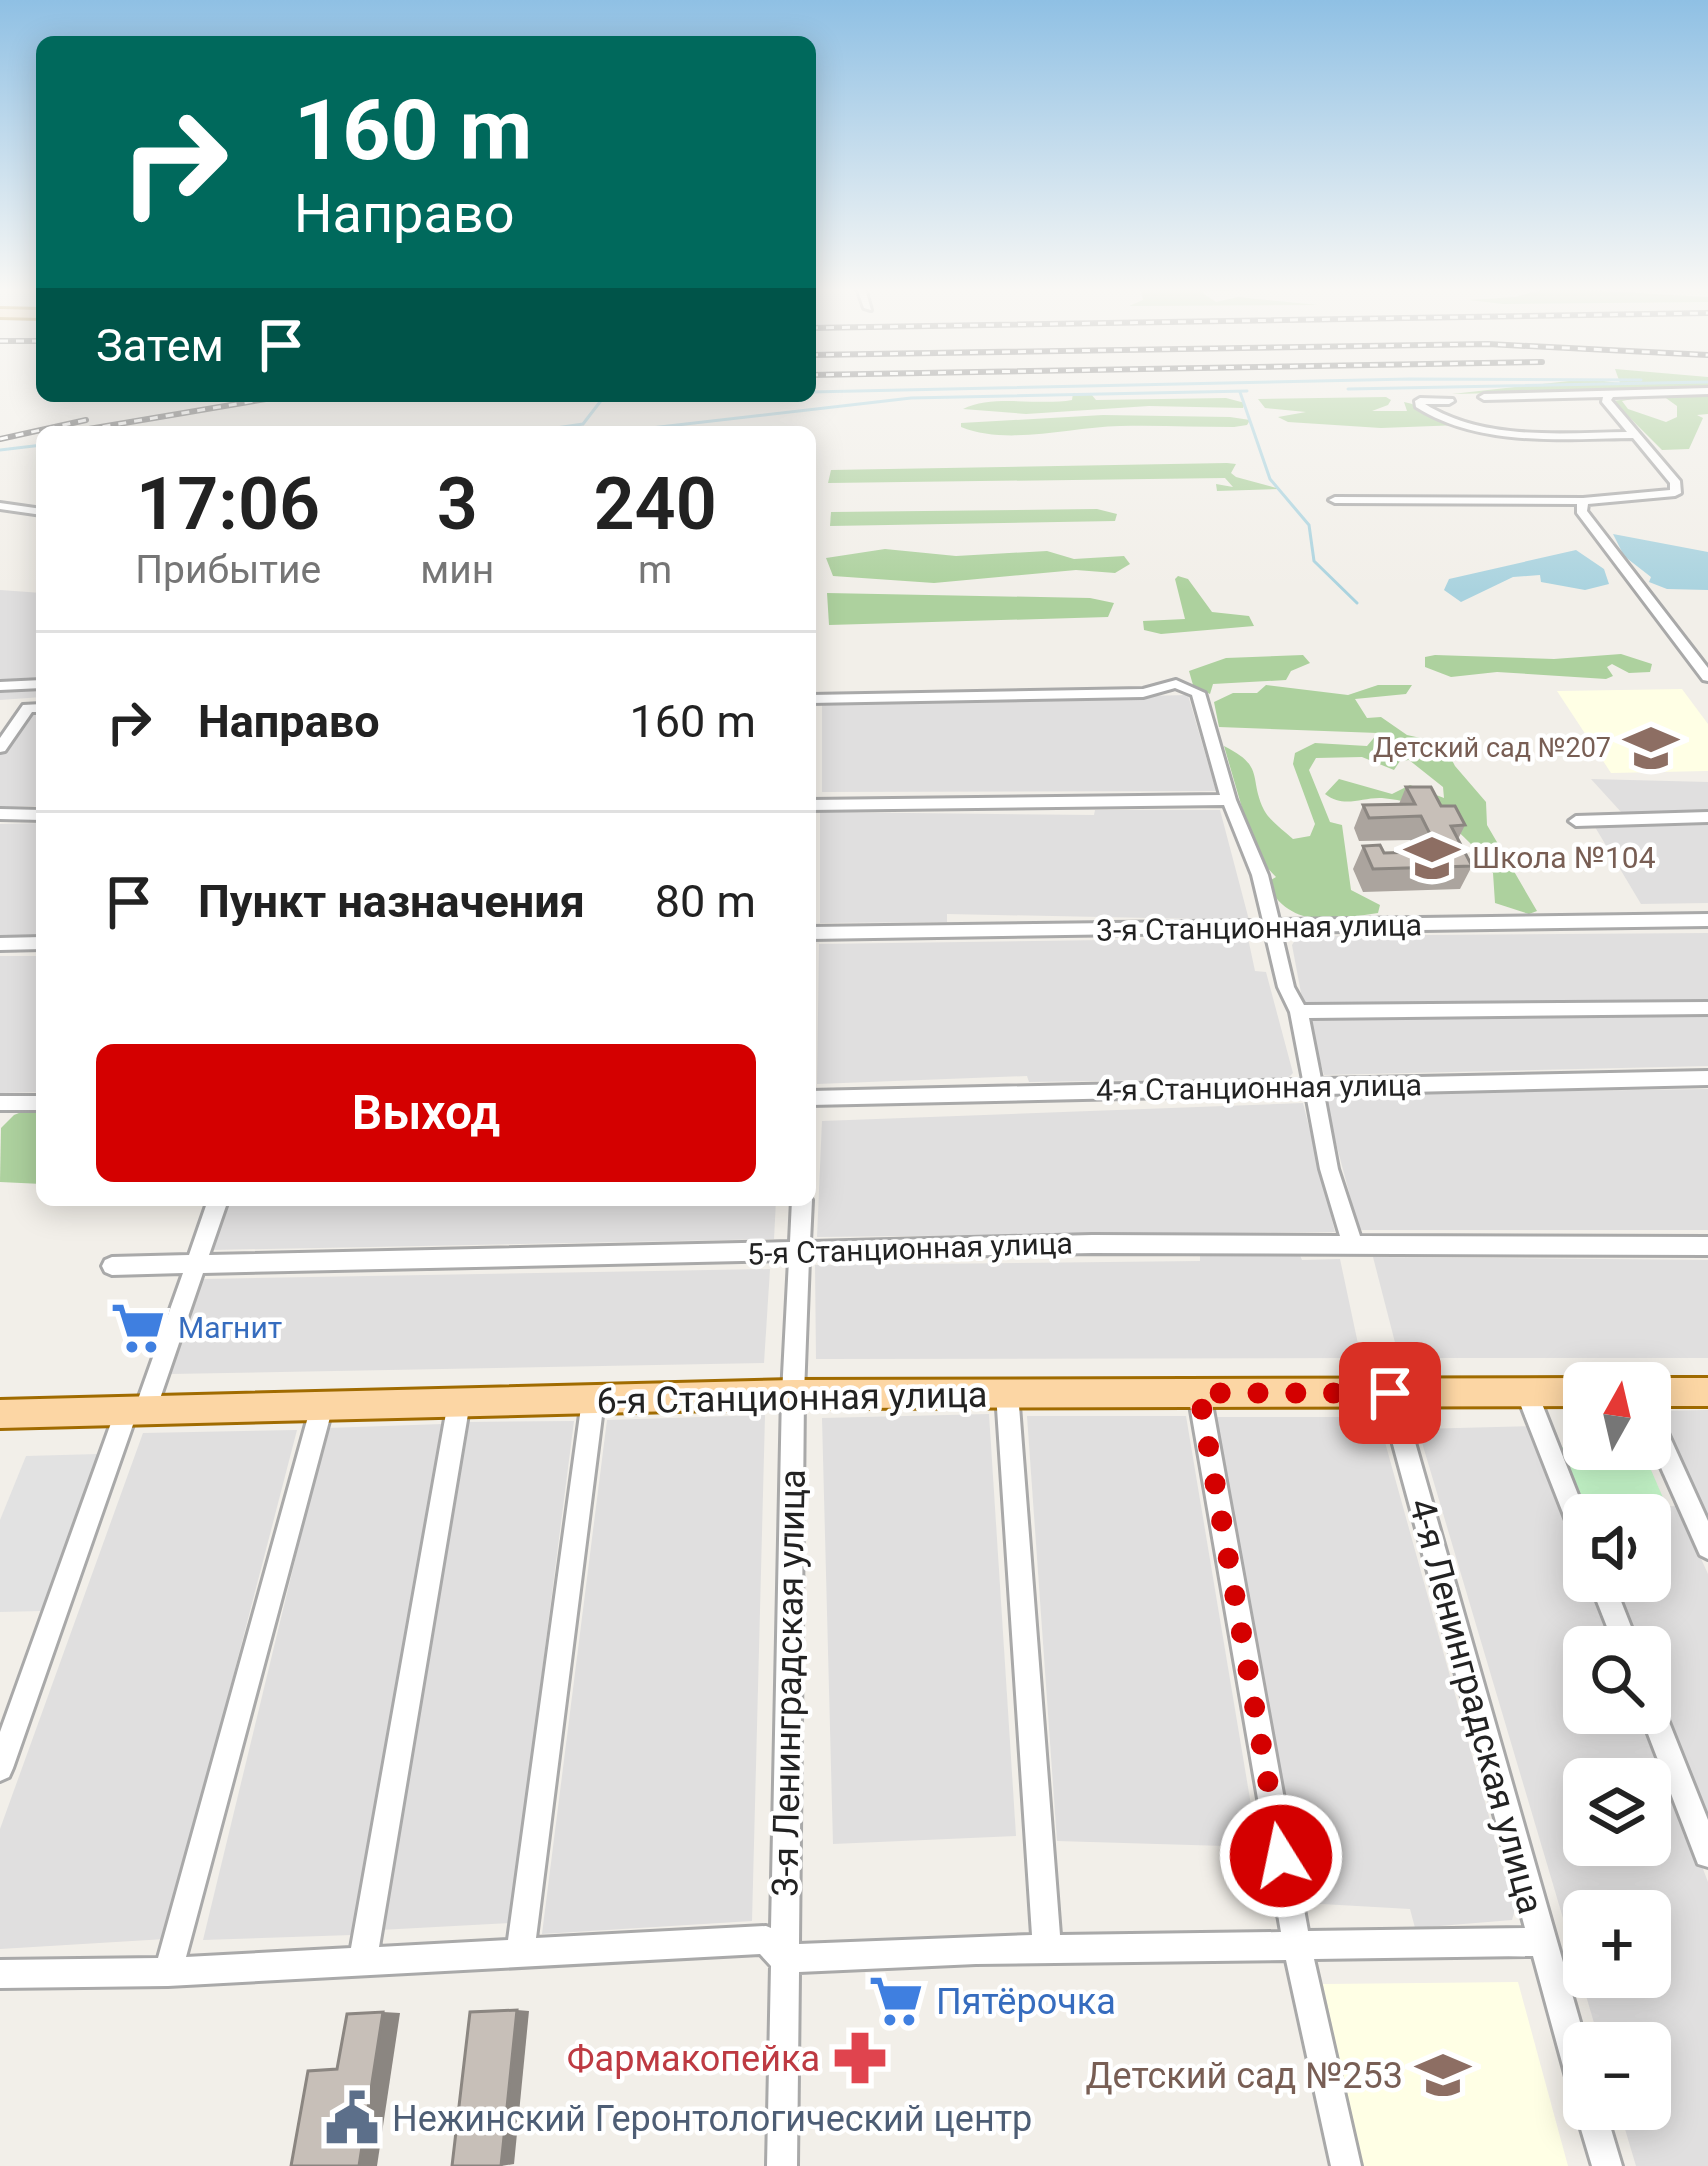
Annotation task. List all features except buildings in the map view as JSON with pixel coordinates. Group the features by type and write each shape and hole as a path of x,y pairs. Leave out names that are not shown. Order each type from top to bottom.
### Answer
{"main road":[{"name":"6-я Станционная улица","path":"0,1414 794,1394 1563,1392"},
{"path":"1671,1392 1708,1392"}],"street":[{"path":"1484,398 1708,391"},
{"path":"1335,500 1582,501 1675,493 1676,483 1606,400 1609,394"},
{"path":"1449,400 1420,401 1420,406 1432,414 1515,434 1637,435"},
{"path":"1582,501 1581,511 1708,677"},
{"path":"0,506 36,512"},
{"path":"0,520 16,510"},
{"path":"0,686 36,680"},
{"path":"816,699 1143,693 1177,684 1198,693 1229,800 1260,875 1286,988 1299,1012 1315,1085 1311,1093 1352,1243"},
{"path":"0,748 35,708"},
{"path":"816,805 1229,800"},
{"path":"0,814 36,815"},
{"path":"1576,821 1708,818"},
{"name":"3-я Станционная улица","path":"816,933 1708,920"},
{"path":"0,944 36,943"},
{"path":"1299,1012 1708,1008"},
{"name":"4-я Станционная улица","path":"816,1098 1708,1078"},
{"path":"0,1103 36,1103"},
{"path":"0,1768 216,1206"},
{"name":"3-я Ленинградская улица","path":"782,2166 794,1394 802,1206"},
{"name":"5-я Станционная улица","path":"112,1266 1092,1244 1708,1246"},
{"path":"1006,1393 1047,1950"},
{"path":"1199,1393 1297,1946 1346,2166"},
{"name":"4-я Ленинградская улица","path":"1390,1393 1565,2022"},
{"path":"1527,1393 1567,1494"},
{"path":"520,1954 593,1400"},
{"path":"362,1963 459,1402"},
{"path":"168,1972 322,1406"},
{"path":"1671,1465 1708,1547"},
{"path":"1661,1734 1708,1854"},
{"path":"0,1974 168,1972 766,1940 783,1959 1541,1942"},
{"path":"1596,2130 1607,2166"}],"shaded area":[{"path":"0,590 36,593 36,697 0,700"},
{"name":"Детский сад №207","path":"1682,689 1708,724 1708,771 1611,773 1557,691"},
{"path":"1188,695 1216,791 822,792 822,703"},
{"path":"30,710 36,710 36,806 0,807 0,753"},
{"path":"1591,779 1708,782 1708,811 1622,813"},
{"path":"1095,810 1220,810 1249,920 947,914 947,922 820,923 820,812 1094,815"},
{"path":"36,823 36,937 0,937 0,824"},
{"path":"1708,825 1708,903 1641,904 1595,827"},
{"path":"1708,933 1708,1000 1304,1009 1292,945 1298,936"},
{"path":"1248,938 1255,971 1266,972 1293,1073 1288,1078 1029,1082 1027,1076 817,1084 819,944"},
{"path":"0,956 36,956 36,1092 0,1093"},
{"path":"1708,1012 1708,1066 1324,1075 1308,1019"},
{"path":"1708,1089 1708,1230 1359,1230 1323,1094"},
{"path":"1303,1103 1335,1232 817,1237 822,1121"},
{"path":"226,1206 776,1206 774,1239 211,1250"},
{"path":"1299,1253 1302,1260 1340,1259 1361,1358 816,1359 815,1265 1200,1261 1200,1255"},
{"path":"1373,1257 1708,1260 1708,1358 1399,1358"},
{"path":"770,1269 764,1363 170,1374 202,1279"},
{"path":"1708,1410 1708,1525 1671,1444 1671,1411"},
{"path":"989,1414 1016,1836 833,1844 822,1418"},
{"path":"765,1415 752,1921 542,1934 607,1420"},
{"path":"1027,1416 1186,1416 1258,1847 1057,1841"},
{"path":"1212,1417 1378,1417 1515,1910 1512,1920 1415,1928 1410,1909 1304,1903"},
{"path":"574,1421 510,1923 380,1930 466,1422"},
{"path":"443,1424 352,1935 203,1940 327,1428"},
{"path":"1532,1426 1563,1506 1563,1602 1600,1602 1609,1626 1563,1626 1563,1734 1651,1734 1660,1758 1563,1758 1563,1866 1671,1866 1671,1786 1708,1882 1708,2166 1636,2166 1625,2130 1671,2130 1671,2022 1594,2022 1587,1998 1671,1998 1671,1890 1563,1890 1563,1918 1418,1429"},
{"path":"297,1430 165,1939 0,1949 0,1829 143,1433"},
{"path":"98,1454 41,1611 0,1612 0,1520 26,1456"},
{"path":"1671,1506 1677,1506 1708,1574 1708,1825 1671,1731 1671,1626 1630,1626 1620,1602 1671,1602"},
{"name":"Детский сад №253","path":"1518,1982 1568,2166 1362,2166 1323,1984"}],"green space":[{"path":"1496,389 1704,389 1452,394"},
{"path":"1073,393 1091,394 1096,400 1226,398 1245,403 1243,408 1149,406 1026,414 963,409 988,402 1072,400"},
{"path":"1708,395 1708,414 1697,415 1703,418 1689,449 1662,450 1613,401 1643,397 1622,401 1628,409 1666,422 1677,417 1677,406 1663,396"},
{"path":"1258,399 1391,400 1388,405 1372,411 1407,411 1404,402 1460,425 1381,428 1288,422 1278,417 1306,412 1265,408"},
{"path":"1103,415 1250,420 1234,427 1120,426 1019,435 961,427 961,423"},
{"path":"1236,464 1231,473 1236,477 1280,489 1217,491 1216,484 1233,487 1225,478 828,483 831,470"},
{"path":"1097,509 1117,514 1115,521 830,526 831,512"},
{"path":"885,549 956,556 1047,551 1074,559 1124,556 1130,564 1115,573 1076,570 934,583 833,576 826,558"},
{"path":"1178,576 1188,579 1212,612 1249,616 1254,626 1161,634 1144,630 1143,621 1185,619"},
{"path":"827,593 1090,598 1114,603 1108,617 829,625"},
{"path":"1621,654 1652,664 1650,672 1629,673 1612,664 1607,667 1613,676 1606,679 1497,672 1451,677 1425,667 1425,657 1435,655 1554,659"},
{"path":"1303,655 1310,663 1291,671 1286,680 1213,684 1210,694 1193,685 1189,671 1226,658"},
{"path":"1266,685 1348,695 1378,685 1412,685 1406,694 1355,699 1367,718 1381,717 1407,735 1443,743 1455,766 1486,802 1487,825 1537,911 1529,914 1495,903 1493,873 1473,861 1475,848 1434,814 1397,800 1346,802 1325,794 1339,779 1392,794 1410,785 1444,798 1443,787 1409,760 1400,761 1394,770 1362,757 1316,758 1309,770 1330,822 1342,825 1351,890 1380,905 1378,913 1314,918 1300,915 1276,898 1266,883 1276,877 1256,856 1224,746 1246,760 1264,810 1293,839 1310,836 1315,824 1293,764 1295,753 1315,743 1367,746 1378,733 1219,727 1214,702 1233,693 1257,693"},
{"path":"36,1108 36,1184 0,1182 1,1128 14,1115"},
{"path":"1570,1470 1651,1470 1661,1494 1580,1494"}],"water":[{"path":"1613,534 1708,552 1708,590 1667,589 1649,582 1651,577 1624,556"},
{"path":"1576,550 1604,569 1609,584 1585,590 1541,582 1540,575 1513,577 1461,602 1444,590 1449,579"}],"waterway":[{"path":"816,392 945,389"},
{"path":"668,426 911,398 1247,391"},
{"path":"1240,392 1270,479 1309,525 1314,561 1357,603"},
{"path":"570,426 583,424 600,402"},
{"path":"0,450 36,446"}],"railway":[{"path":"106,426 248,402"},
{"path":"59,426 86,420"},
{"path":"0,439 36,431"}],"place":[{"name":"Детский сад №207","path":"1651,748"},
{"name":"Школа №104","path":"1432,858"},
{"name":"Магнит","path":"138,1328"},
{"name":"Пятёрочка","path":"896,2001"},
{"name":"Фармакопейка","path":"860,2058"},
{"name":"Детский сад №253","path":"1443,2075"},
{"name":"Нежинский Геронтологический центр","path":"352,2118"}],"route":[{"path":"1281,1856 1199,1393 1390,1393"}]}
